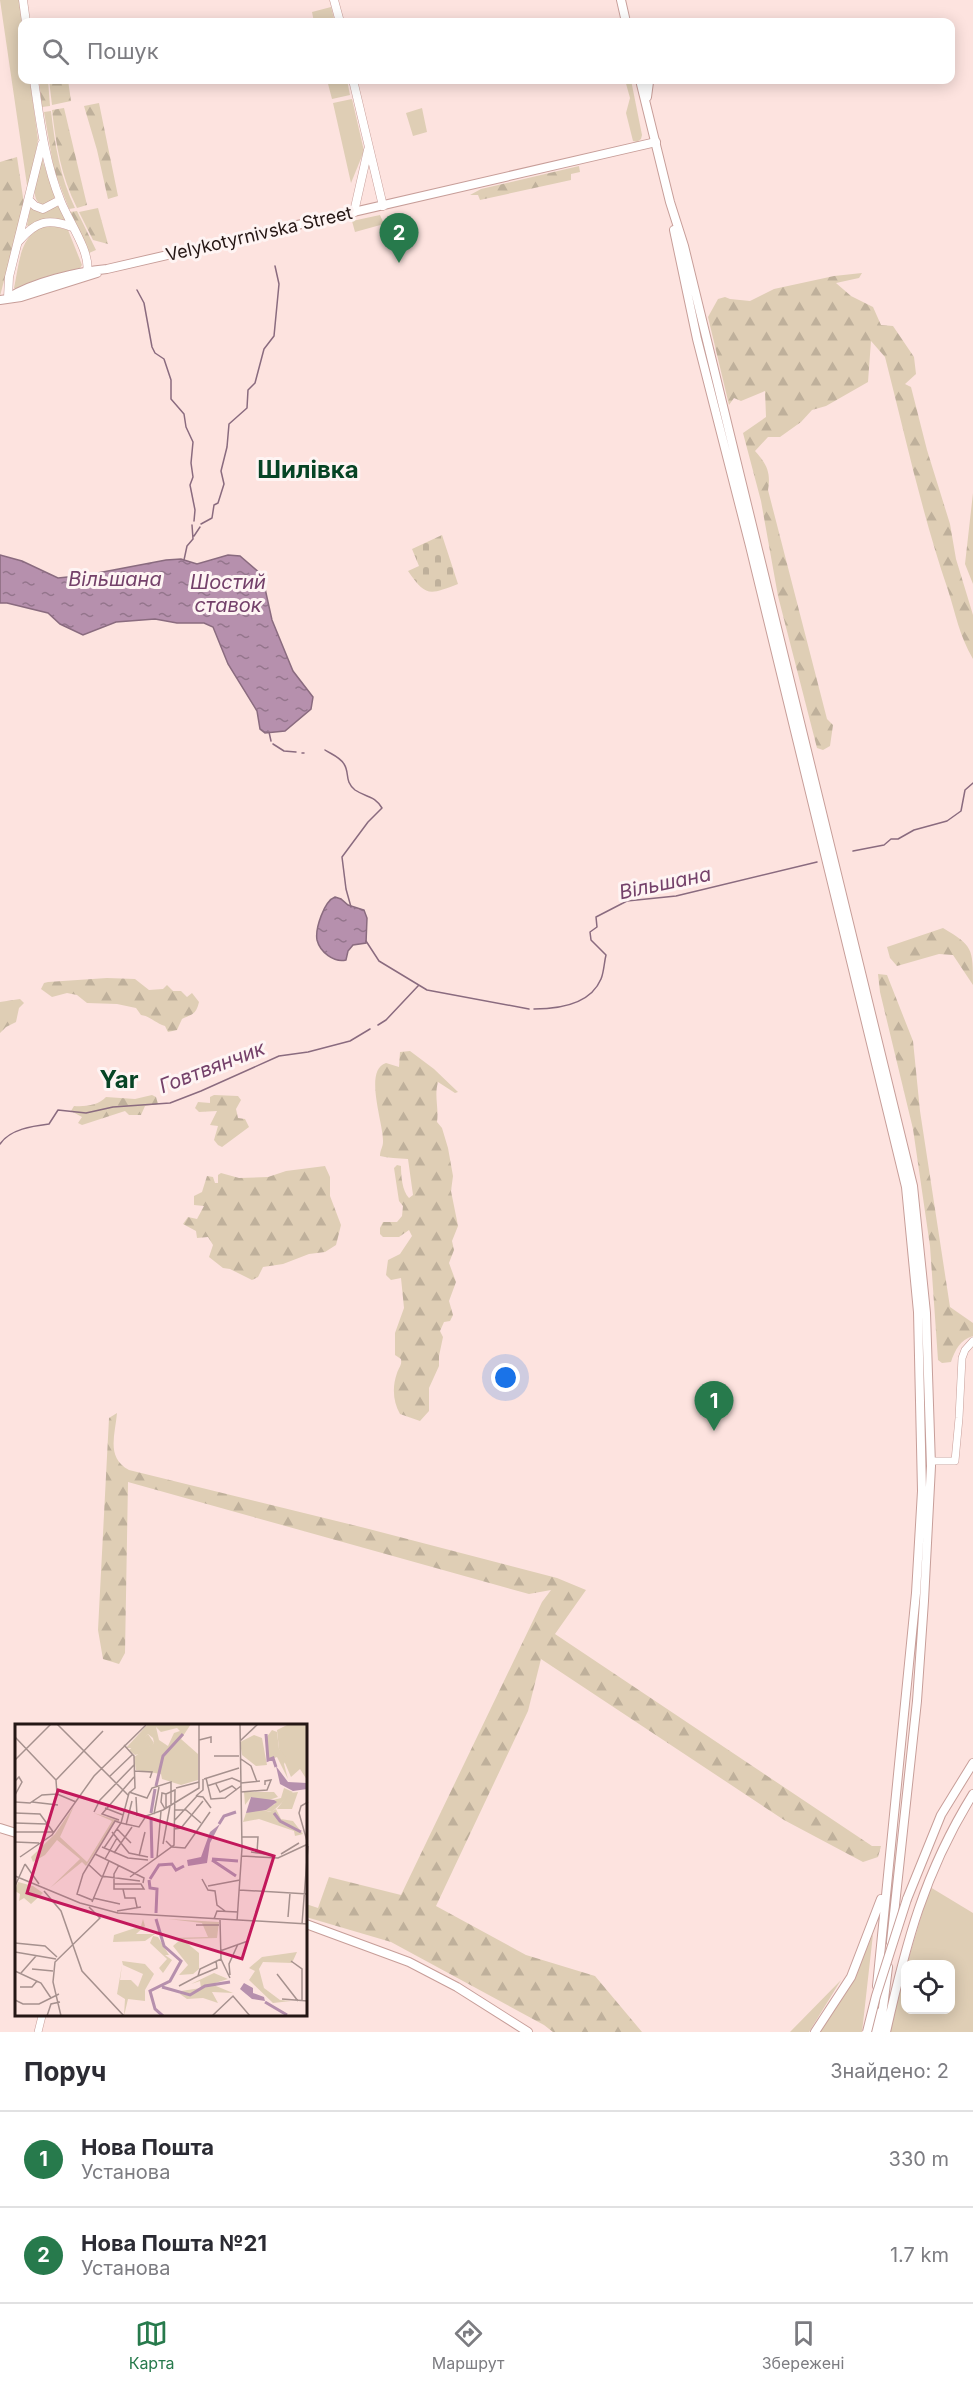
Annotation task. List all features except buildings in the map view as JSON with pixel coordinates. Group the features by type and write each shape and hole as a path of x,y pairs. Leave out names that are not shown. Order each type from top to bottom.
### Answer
{"main road":[{"path":"23,0 25,18"},
{"path":"334,0 338,18"},
{"path":"621,0 625,18"},
{"path":"35,84 42,143 60,200 87,256 86,275"},
{"path":"354,84 383,206"},
{"path":"641,84 670,202 677,248 697,339 906,1187 918,1312 922,1491 916,1593 873,2032"},
{"path":"647,106 649,84"},
{"name":"Velykotyrnivska Street","path":"4,299 21,297 107,269 656,142"},
{"path":"4,299 42,143"},
{"path":"354,213 369,146"},
{"path":"29,200 35,206 43,208 60,200"},
{"path":"670,202 684,246 913,1186 926,1312 931,1461 924,1601 909,1781 880,2032"},
{"path":"16,245 29,231 46,222 58,222 72,228"},
{"path":"867,2032 907,1899 937,1823 973,1763"},
{"path":"886,2032 899,1974 919,1905 944,1846 973,1794"},
{"path":"0,1828 15,1833"},
{"path":"815,2032 851,1977 887,1884"},
{"path":"308,1925 409,1962 457,1987 528,2032"}],"street":[{"path":"931,1461 955,1461 962,1358 965,1350 973,1341"},
{"path":"38,2032 42,2017"}],"green space":[{"path":"0,0 19,0 21,18 18,18 18,84 31,84 38,140 28,192"},
{"path":"331,7 334,18 313,18 312,12"},
{"path":"39,84 48,84 50,106 42,107"},
{"path":"49,84 69,84 71,101 52,105"},
{"path":"328,84 348,84 350,95 332,99"},
{"path":"626,84 632,84 642,135 637,142 633,141 626,113 630,98"},
{"path":"352,99 364,151 351,183 333,103"},
{"path":"99,103 118,196 108,199 84,106"},
{"path":"64,108 87,205 77,208 63,172 52,110"},
{"path":"422,108 427,132 413,136 406,113"},
{"path":"51,111 59,161 65,185 75,208 69,209 54,170 44,112"},
{"path":"17,157 24,204 0,296 0,162"},
{"path":"42,159 55,197 50,203 42,205 35,196 35,191"},
{"path":"579,166 580,172 571,174 571,180 480,200 478,195 470,195 481,189"},
{"path":"59,206 65,222 30,228 27,225 30,209"},
{"path":"98,208 108,244 93,240 79,212"},
{"path":"77,211 96,250 89,253 70,212"},
{"path":"380,215 384,224 355,232 352,221"},
{"path":"50,225 68,230 82,265 80,268 14,288 20,258 27,241 32,234"},
{"path":"862,273 859,278 836,283 851,296 873,307 881,325 893,326 914,357 916,374 905,384 911,387 973,615 973,659 961,633 930,532 885,357 871,341 868,382 826,406 812,410 801,422 780,437 768,437 755,451 767,469 768,490 827,719 833,725 830,746 823,750 817,748 778,596 761,501 743,433 766,417 765,391 741,401 734,398 729,405 708,317 718,299 725,297 750,301 774,289 834,276"},
{"path":"973,493 973,584 965,564"},
{"path":"442,535 458,584 434,592 419,586 408,571 419,566 412,549"},
{"path":"943,928 960,939 969,949 973,963 973,985 953,955 939,954 897,966 890,958 887,947"},
{"path":"878,974 887,975 913,1041 920,1111 950,1307 973,1323 973,1336 959,1346 951,1362 942,1363 938,1360 930,1246 913,1129 880,992"},
{"path":"107,978 135,979 149,990 163,989 167,985 173,991 181,991 187,997 192,993 199,1002 198,1006 193,1014 182,1019 177,1030 168,1032 165,1026 141,1015 136,1008 117,1004 87,1003 77,995 67,993 52,997 41,989 44,983 48,982"},
{"path":"20,999 24,1003 19,1008 16,1022 0,1033 0,1002"},
{"path":"410,1051 434,1069 458,1092 455,1093 438,1082 437,1122 442,1128 448,1148 453,1176 451,1191 458,1226 452,1241 454,1250 449,1263 456,1282 449,1301 453,1315 450,1321 444,1322 440,1331 443,1337 439,1366 429,1388 429,1411 420,1421 400,1414 395,1399 394,1384 401,1359 395,1355 395,1333 404,1308 401,1278 391,1280 386,1275 388,1260 400,1254 412,1236 409,1230 399,1237 383,1237 380,1234 383,1222 397,1222 402,1216 403,1206 399,1201 394,1168 397,1165 401,1166 402,1183 407,1195 409,1198 413,1195 408,1159 380,1156 383,1144 375,1086 379,1068 386,1063 399,1067 400,1052"},
{"path":"152,1095 156,1097 158,1104 145,1106 141,1115 129,1115 125,1111 82,1125 78,1123 82,1117 71,1111 74,1106 92,1105 106,1097 135,1099"},
{"path":"214,1095 238,1096 241,1100 236,1109 238,1118 245,1119 249,1127 222,1147 214,1140 218,1126 210,1125 217,1111 199,1112 195,1108 198,1102 210,1103 210,1097"},
{"path":"325,1166 330,1177 330,1196 341,1225 336,1245 325,1252 309,1254 283,1264 263,1267 258,1277 252,1280 223,1268 209,1257 213,1245 208,1237 197,1238 196,1231 183,1224 188,1217 197,1219 204,1206 194,1205 194,1196 202,1192 207,1176 213,1177 215,1183 218,1183 218,1175 221,1173 239,1178 268,1177 286,1171"},
{"path":"117,1413 115,1452 117,1459 129,1470 557,1578 586,1590 555,1634 872,1846 881,1846 878,1857 863,1862 784,1820 541,1659 528,1711 436,1906 526,1955 595,1976 642,2032 553,2032 391,1942 308,1918 308,1905 318,1908 329,1877 401,1895 542,1602 551,1590 529,1594 128,1482 125,1653 119,1664 103,1659 98,1630 109,1418"},
{"path":"930,1887 973,1913 973,2032 890,2032 901,1987 901,2014 955,2014 955,1960 908,1960"},
{"path":"873,1934 862,2032 820,2032 851,1984"},
{"path":"841,1980 809,2032 790,2032"}],"water":[{"name":"Шостий ставок","path":"0,555 22,561 58,578 87,575 166,560 181,559 197,564 228,555 240,556 262,575 272,620 293,671 313,697 311,709 285,731 265,733 260,729 257,711 228,664 213,627 204,623 177,623 155,619 116,622 83,635 60,624 48,613 0,603"},
{"path":"335,897 348,905 364,910 367,918 366,943 353,945 348,951 346,960 337,960 328,956 321,949 317,940 317,929 321,916 327,904"}],"waterway":[{"path":"201,524 212,518 214,505 218,503 224,484 221,471 227,447 229,424 247,408 248,390 255,383 264,349 274,336 279,284 275,266"},
{"path":"137,290 144,303 152,347 155,353 164,359 171,380 171,399 184,414 186,427 193,442 191,463 193,477 190,485 195,510 194,521"},
{"path":"184,560 187,546 193,539 192,525"},
{"path":"194,536 200,527"},
{"name":"Вільшана","path":"269,732 271,741"},
{"name":"Вільшана","path":"273,744 284,751 296,752"},
{"name":"Вільшана","path":"325,750 338,758 346,767 348,780 352,787 373,799 382,808 368,822 342,857 351,907"},
{"name":"Вільшана","path":"853,851 884,845 891,839 898,839 914,830 947,821 961,811 965,790 973,783"},
{"name":"Вільшана","path":"534,1009 573,1004 582,1000 596,988 602,976 606,955 591,940 590,932 597,927 596,917 627,901 676,896 817,862"},
{"name":"Вільшана","path":"366,941 379,961 427,990 529,1009"},
{"name":"Говтвянчик","path":"378,1025 386,1020 418,986"},
{"name":"Говтвянчик","path":"0,1144 16,1132 49,1124 58,1110 86,1113 113,1107 170,1103 279,1056 308,1052 350,1041 370,1029"}],"place":[{"name":"Нова Пошта №21","path":"399,263"},
{"name":"Нова Пошта","path":"714,1431"}],"district":[{"name":"Шилівка","path":"308,470"},
{"name":"Yar","path":"119,1080"}]}
